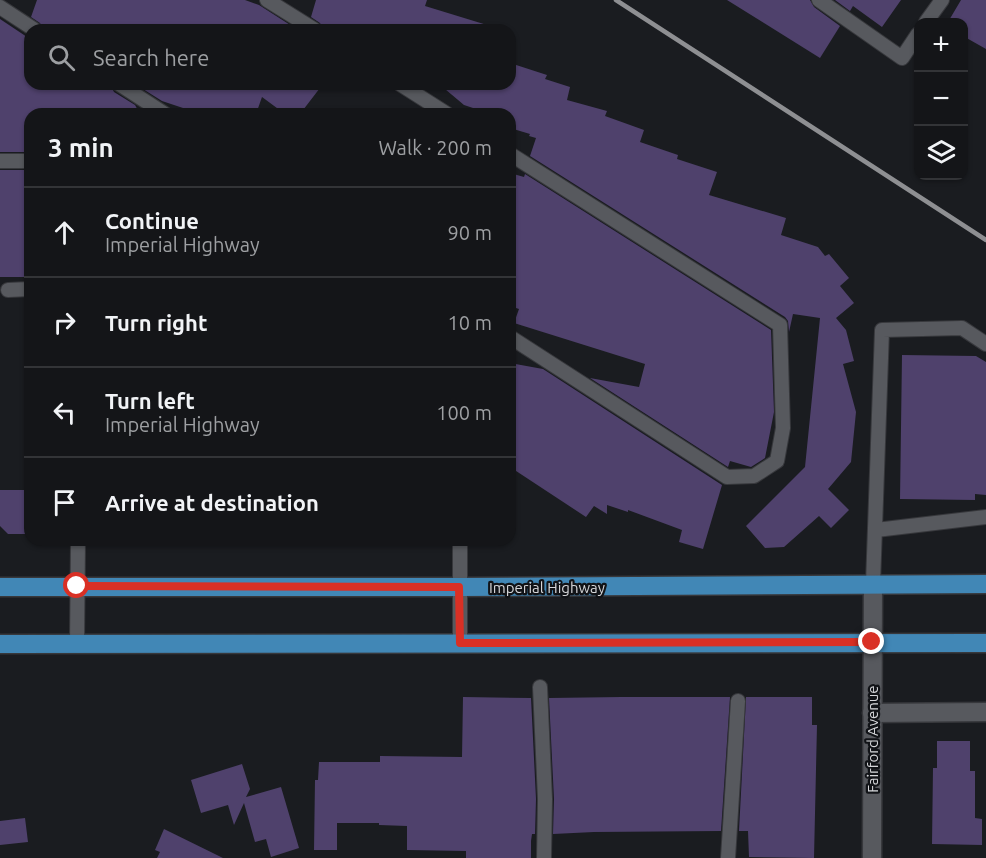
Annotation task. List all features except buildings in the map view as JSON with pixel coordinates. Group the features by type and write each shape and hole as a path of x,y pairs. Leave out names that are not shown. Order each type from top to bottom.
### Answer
{"main road":[{"name":"Imperial Highway","path":"0,587 986,584"},
{"path":"0,644 986,643"}],"street":[{"name":"Fairford Avenue","path":"872,858 873,584"},
{"path":"872,713 986,712"}],"lane":[{"path":"267,0 305,24"},
{"path":"819,0 902,58 914,40"},
{"path":"929,18 942,0"},
{"path":"0,7 26,24"},
{"path":"128,90 156,108"},
{"path":"409,90 438,108"},
{"path":"516,158 780,325 783,428 777,461 754,476 727,477 516,341"},
{"path":"0,161 24,161"},
{"path":"9,290 24,289"},
{"path":"873,584 882,330 962,328 986,344"},
{"path":"876,530 986,517"},
{"path":"77,644 78,546"},
{"path":"460,546 460,643"},
{"path":"540,687 544,858"},
{"path":"728,858 738,701"}],"railway":[{"path":"616,0 986,240"}],"route":[{"path":"77,586 459,587 460,643 872,642"}]}
